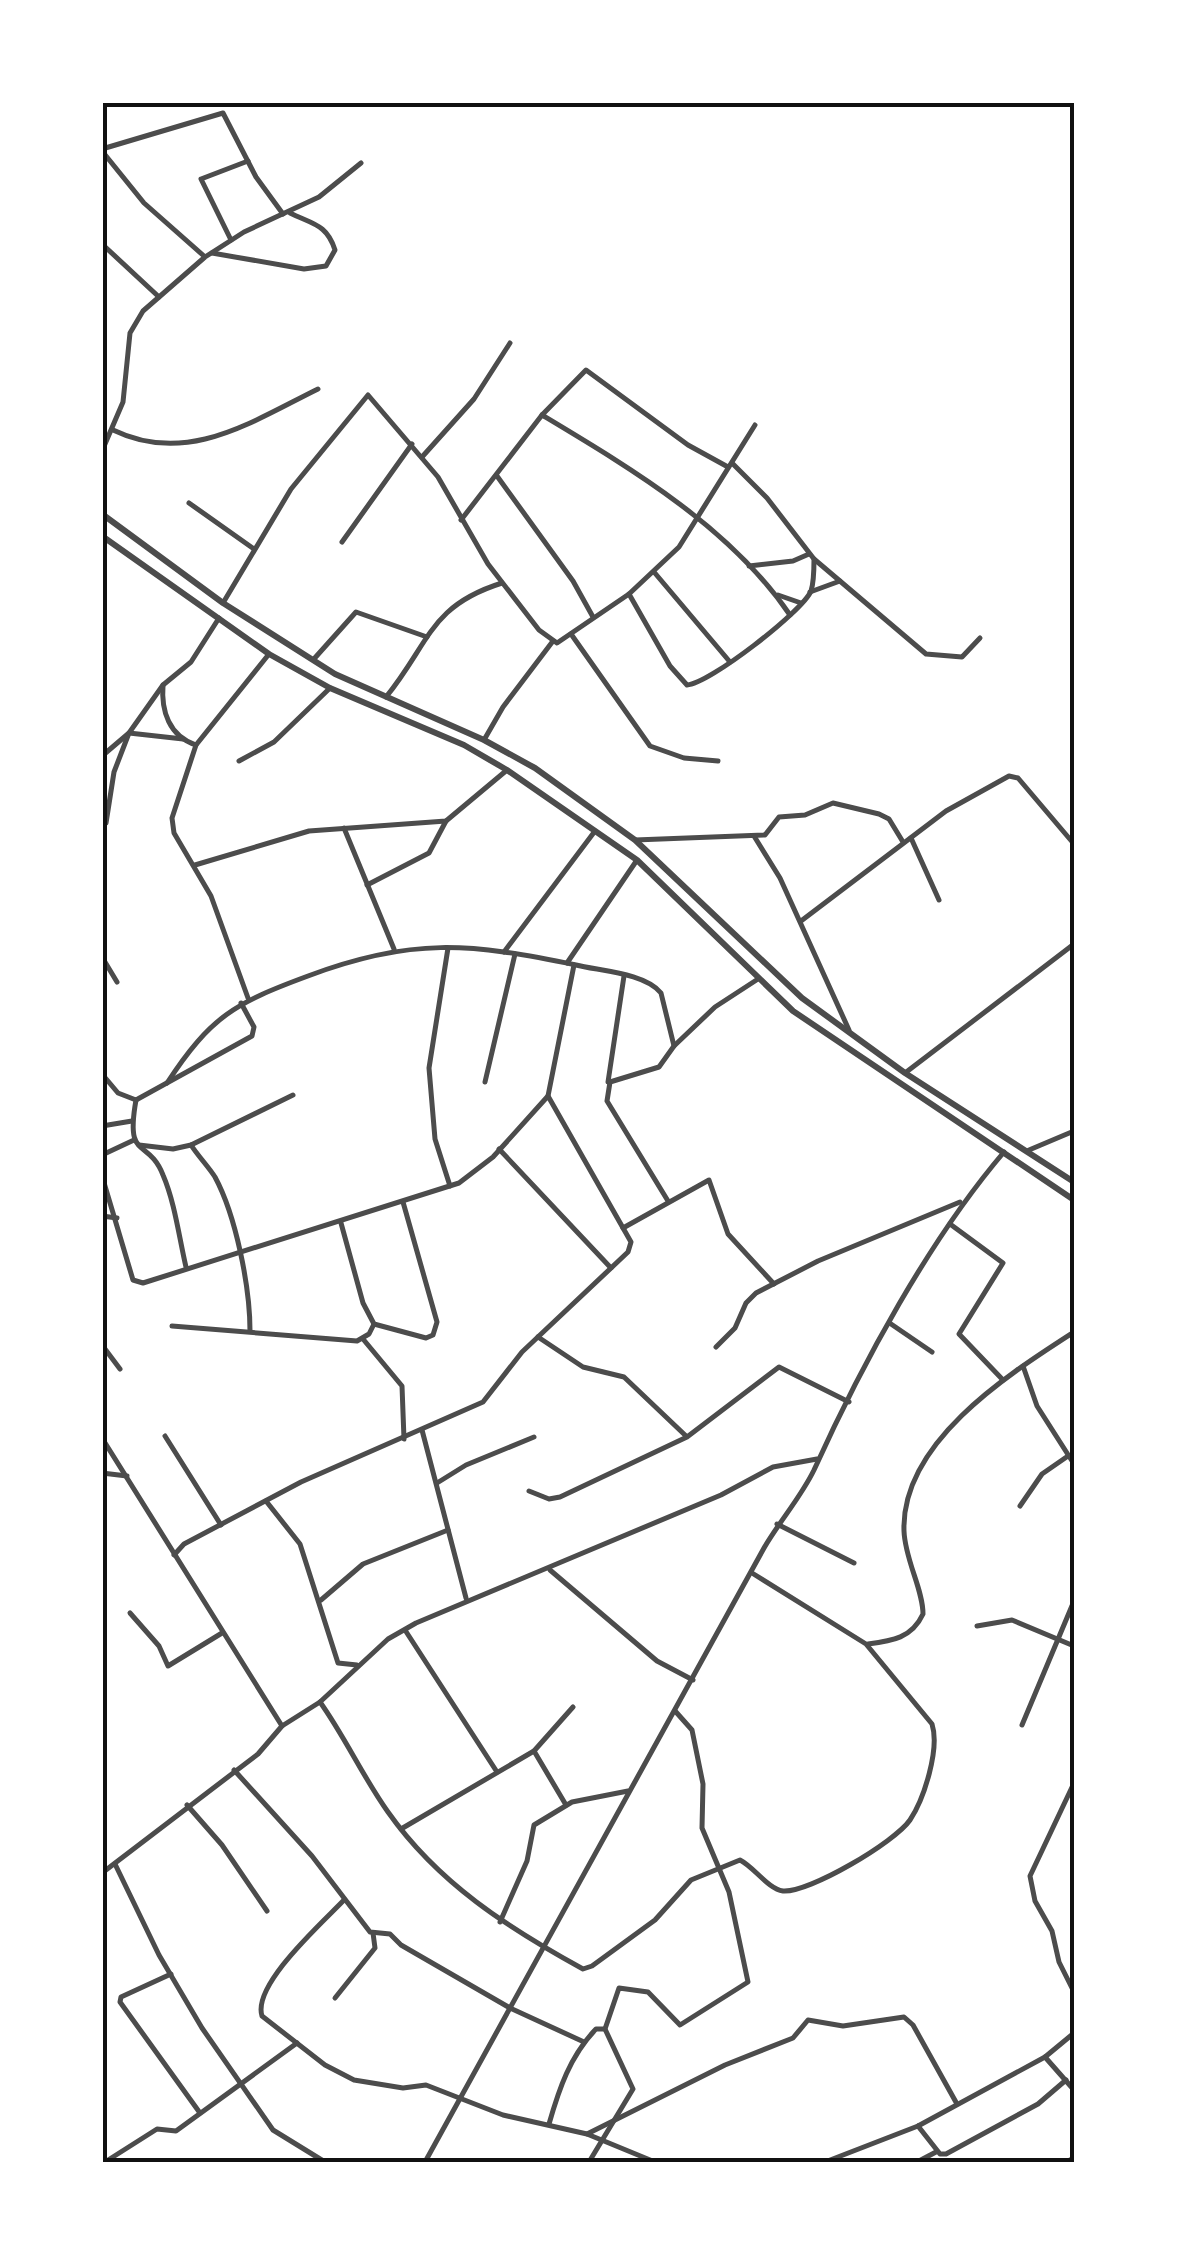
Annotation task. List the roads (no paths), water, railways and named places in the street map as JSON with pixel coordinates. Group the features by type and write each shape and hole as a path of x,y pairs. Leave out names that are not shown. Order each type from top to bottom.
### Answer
{"street":[{"path":"205,257 144,203 102,150 223,113 248,162 285,213 322,226 335,250 326,266 304,269 212,253"},
{"path":"231,240 201,179 248,162"},
{"path":"102,451 123,402 130,333 158,298 205,257 318,197 361,163"},
{"path":"102,244 158,298"},
{"path":"422,457 474,399 510,343"},
{"path":"462,520 542,415 574,380 589,370 688,445 729,465 767,498 812,556 926,654 962,656 980,638"},
{"path":"113,430 164,446 206,442 318,390"},
{"path":"223,603 291,489 362,398 372,394 446,488 502,582 553,641 562,642 628,594 679,547 755,425"},
{"path":"542,415 697,518 776,594 790,615"},
{"path":"342,542 412,444"},
{"path":"497,476 573,581 593,617"},
{"path":"189,503 254,548"},
{"path":"102,514 223,603 313,660 535,768 635,840 802,998 905,1072 1074,1182"},
{"path":"102,536 269,654 330,688 464,745 596,830 637,860 758,979 848,1050 1074,1200"},
{"path":"749,566 812,556"},
{"path":"628,594 670,666 687,685 699,684 802,603 810,592 812,556"},
{"path":"654,572 731,662"},
{"path":"810,592 842,580"},
{"path":"386,697 458,600 502,582"},
{"path":"776,594 802,603"},
{"path":"313,660 356,612 427,637"},
{"path":"102,756 128,733 162,684 192,662 219,618"},
{"path":"570,634 650,746 684,758 718,761"},
{"path":"484,740 503,706 553,641"},
{"path":"248,998 195,865 174,833 172,818 196,746 269,654"},
{"path":"162,684 164,713 183,739"},
{"path":"240,761 274,742 330,688"},
{"path":"128,733 183,739 196,746"},
{"path":"106,822 128,733"},
{"path":"111,748 122,755"},
{"path":"367,885 429,852 446,821 507,770"},
{"path":"801,921 946,810 1014,775 1074,844"},
{"path":"635,840 698,834 768,834 779,817 805,815 833,803 880,814 903,842"},
{"path":"195,865 285,836 446,821"},
{"path":"344,828 394,948"},
{"path":"504,952 596,830"},
{"path":"754,836 801,921 851,1035"},
{"path":"911,838 938,900"},
{"path":"102,1176 136,1284 341,1222 476,1174 548,1096 571,964 637,860"},
{"path":"905,1072 1074,944"},
{"path":"167,1083 210,1026 248,998 366,954 394,948 504,952 624,976 658,988 674,1046"},
{"path":"448,948 429,1068 436,1139 450,1186"},
{"path":"485,1082 515,954"},
{"path":"102,958 117,982"},
{"path":"624,976 608,1102 668,1201"},
{"path":"608,1087 616,1078 659,1067 674,1046 715,1007 758,979"},
{"path":"102,1074 118,1093 136,1100 252,1036 254,1028 241,1003"},
{"path":"102,1156 135,1142 173,1149 191,1145 292,1095"},
{"path":"174,1555 184,1544 266,1501 483,1402 538,1337 630,1247 624,1228 548,1096"},
{"path":"136,1100 132,1122 135,1142 162,1171 186,1267"},
{"path":"102,1126 132,1122"},
{"path":"1028,1150 1074,1131"},
{"path":"191,1145 215,1178 239,1250 250,1293 250,1331"},
{"path":"500,1149 611,1268"},
{"path":"425,2162 891,1324 962,1201 1004,1152"},
{"path":"624,1228 709,1180 728,1234 774,1284"},
{"path":"716,1347 735,1328 746,1302 774,1284 818,1260 962,1201"},
{"path":"341,1222 363,1303 374,1324 426,1338 436,1330 402,1202"},
{"path":"102,1216 116,1218"},
{"path":"950,1224 1003,1263 959,1334 1003,1380"},
{"path":"363,1339 374,1324"},
{"path":"891,1324 932,1352"},
{"path":"172,1326 363,1339 402,1386 404,1439"},
{"path":"866,1644 898,1640 917,1627 924,1610 906,1560 908,1495 945,1434 1003,1380 1074,1332"},
{"path":"538,1337 583,1366 624,1377 687,1438"},
{"path":"102,1345 120,1369"},
{"path":"1023,1366 1037,1406 1074,1464"},
{"path":"529,1490 549,1499 560,1497 687,1438 779,1367 849,1402"},
{"path":"422,1430 466,1598"},
{"path":"165,1436 222,1524"},
{"path":"437,1482 466,1465 534,1437"},
{"path":"102,1438 282,1726"},
{"path":"1020,1506 1042,1474 1068,1456"},
{"path":"102,1873 258,1754 282,1726 320,1702 405,1630 466,1598 550,1570 644,1524 721,1495 756,1473 817,1460"},
{"path":"102,1474 127,1476"},
{"path":"266,1501 300,1544 321,1600 338,1664 358,1666"},
{"path":"778,1524 854,1563"},
{"path":"321,1600 363,1564 450,1529"},
{"path":"550,1570 656,1661 694,1680"},
{"path":"320,1702 401,1828 447,1877 500,1922 583,1968 592,1966 655,1920 691,1880 716,1868 740,1860 774,1888 791,1890 838,1871 898,1832 912,1818 935,1734 913,1699 866,1644 752,1573"},
{"path":"1022,1724 1074,1601"},
{"path":"130,1613 158,1646 168,1666 222,1633"},
{"path":"977,1626 1012,1620 1074,1646"},
{"path":"405,1630 496,1772"},
{"path":"401,1828 534,1752 573,1707"},
{"path":"589,2162 634,2082 605,2029 615,1993 624,1986 648,1992 680,2025 748,1982 729,1892 702,1828 703,1784 692,1730 676,1712"},
{"path":"534,1752 566,1805"},
{"path":"234,1770 312,1856 373,1933 373,1952 335,1998"},
{"path":"1074,1783 1030,1876 1035,1901 1052,1931 1059,1962 1074,1992"},
{"path":"500,1922 527,1861 530,1830 566,1805 613,1790 628,1791"},
{"path":"187,1805 222,1845 267,1912"},
{"path":"115,1864 171,1974 277,2135 325,2162"},
{"path":"344,1900 275,1971 260,2006 262,2016 354,2080 391,2087 426,2085 503,2115 586,2134 654,2162"},
{"path":"373,1933 390,1934 401,1945 510,2008 584,2042"},
{"path":"171,1974 121,1997 120,2002 200,2114"},
{"path":"586,2134 613,2125 725,2065 793,2038 808,2020 843,2026 904,2017 913,2025 957,2104"},
{"path":"549,2125 556,2094 584,2042 596,2029 605,2029"},
{"path":"825,2162 918,2126 1045,2057 1074,2033"},
{"path":"105,2162 158,2128 176,2131 296,2043"},
{"path":"1045,2057 1074,2090"},
{"path":"918,2126 938,2151 946,2154 1004,2124 1066,2080"},
{"path":"917,2162 938,2151"},
{"path":"1066,2162 1074,2158"}]}
